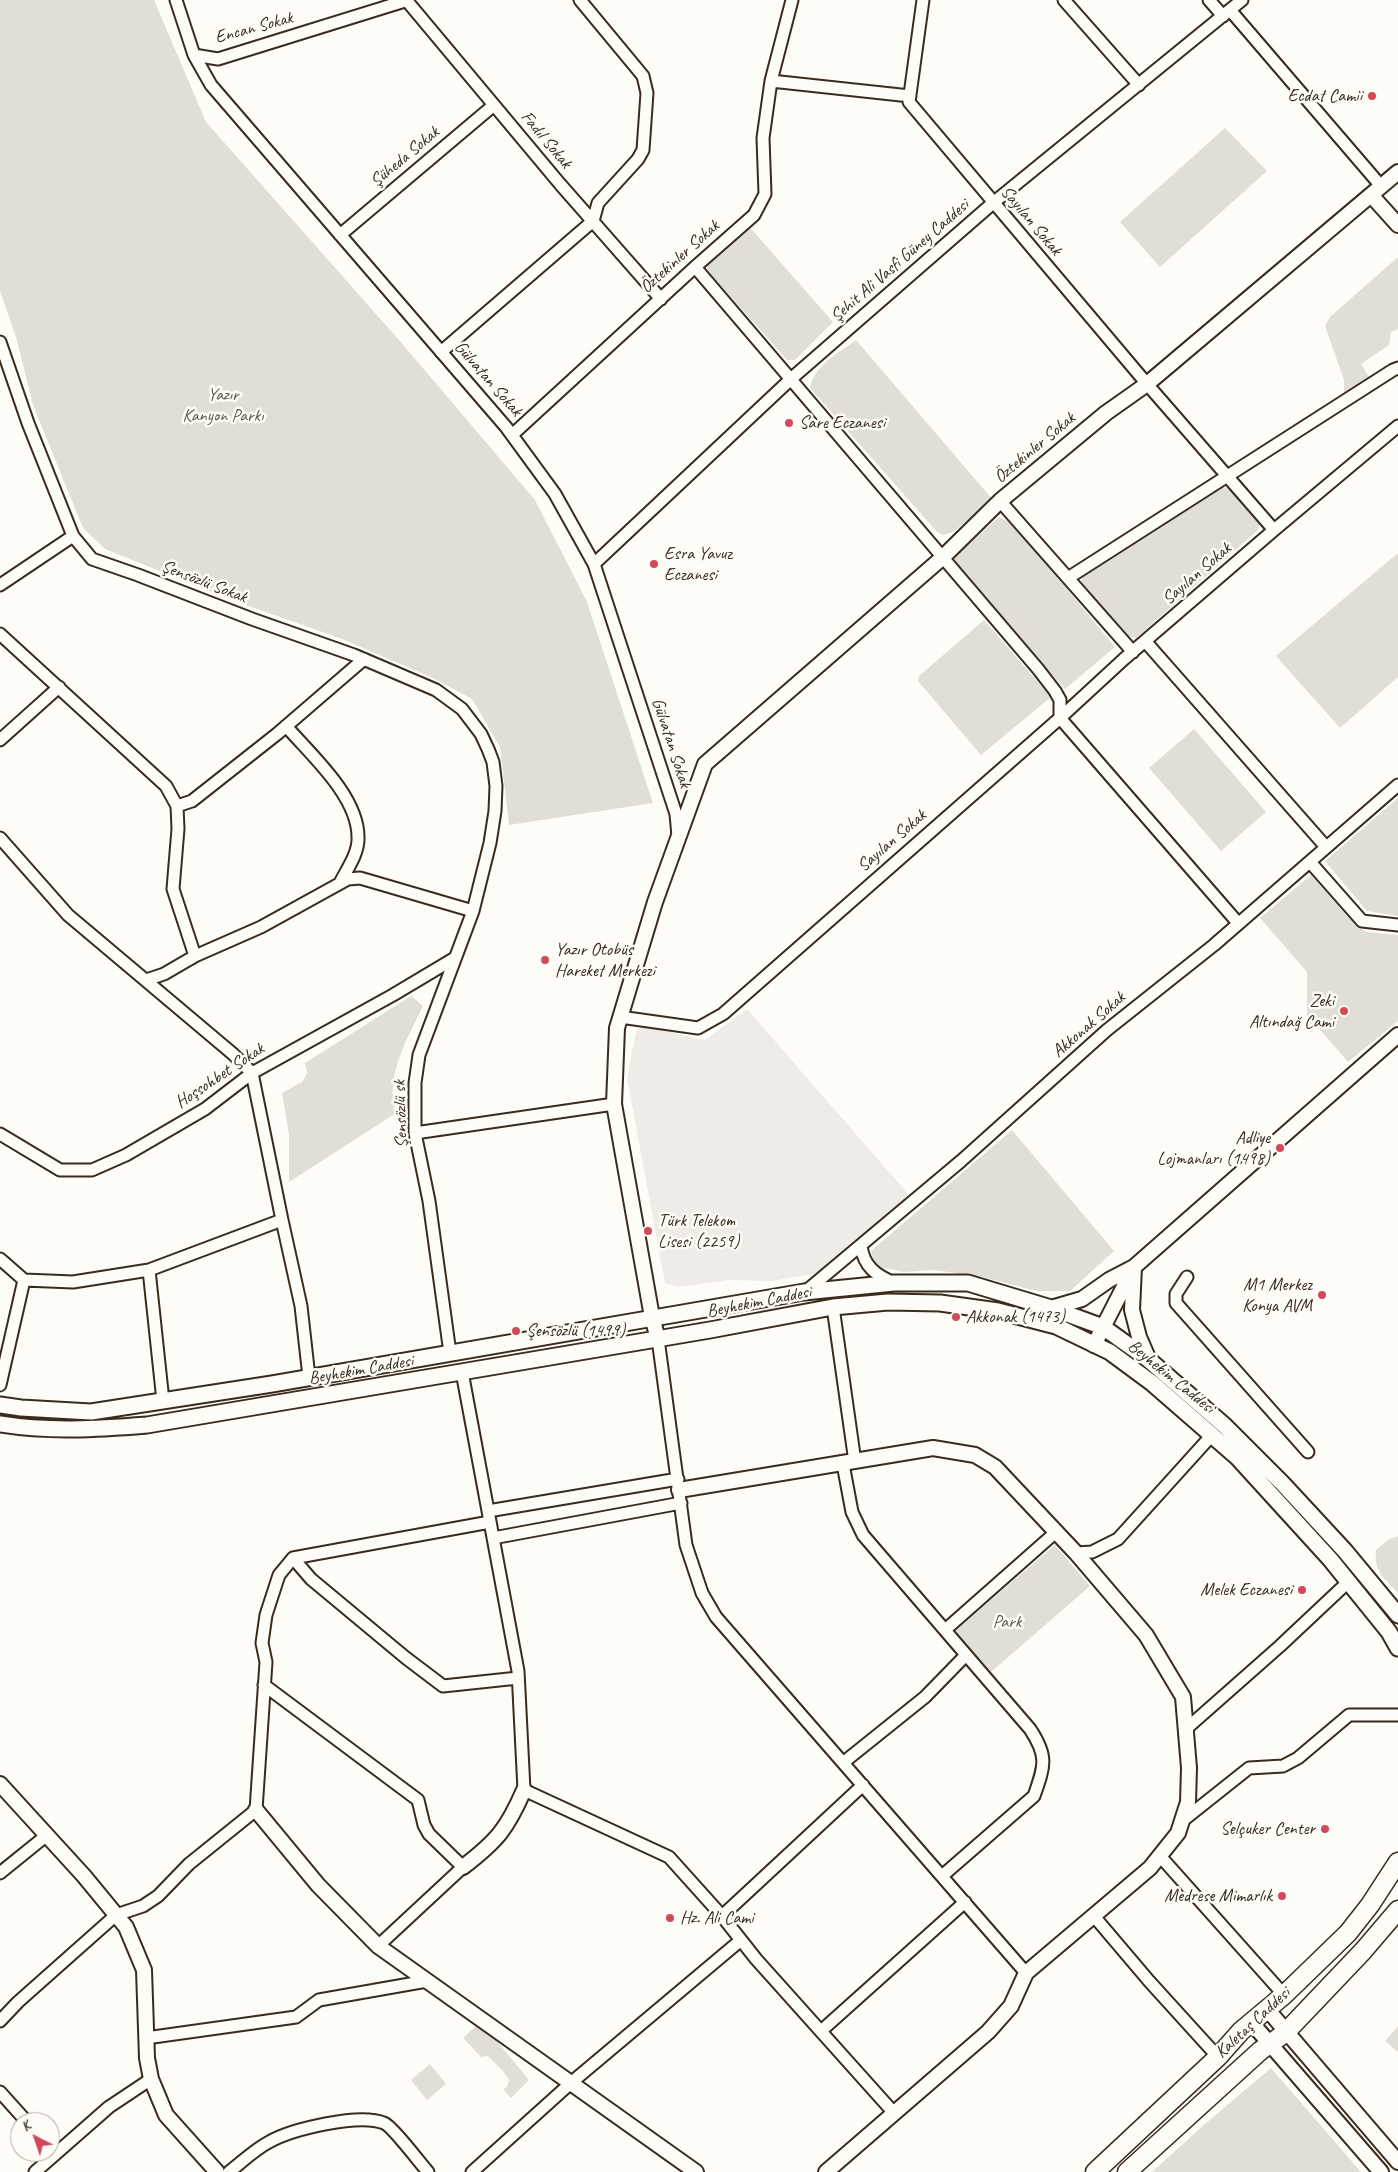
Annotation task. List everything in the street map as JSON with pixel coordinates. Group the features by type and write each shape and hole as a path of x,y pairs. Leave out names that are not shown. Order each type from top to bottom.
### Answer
{"main road":[{"name":"Beyhekim Caddesi","path":"0,1405 91,1412 309,1377 804,1292 894,1283 968,1283 1051,1308 1103,1327 1149,1360 1225,1426 1276,1478 1344,1551 1398,1615"},
{"name":"Beyhekim Caddesi","path":"0,1424 25,1428 83,1430 146,1425 658,1339 834,1307 888,1302 940,1303 998,1311 1056,1326 1110,1352 1152,1383 1237,1457 1264,1486 1330,1559 1347,1583 1389,1632 1398,1648"},
{"name":"Kaletaş Caddesi","path":"1095,2172 1218,2057 1251,2022 1284,1995 1348,1933 1370,1905 1398,1862"},
{"name":"Kaletaş Caddesi","path":"1126,2172 1285,2033 1363,1951 1398,1910"}],"street":[{"name":"Gülvatan Sokak","path":"176,0 194,55 211,85 512,435 555,494 594,564 676,814 678,836"},
{"path":"441,352 593,221 598,203 638,160 643,150 647,93 643,76 580,0"},
{"name":"Öztekinler Sokak","path":"512,435 754,215 765,194 763,138 771,81 792,0"},
{"path":"771,81 910,96 923,0"},
{"path":"1064,0 1139,84"},
{"path":"1209,0 1227,13 1376,190 1398,225"},
{"name":"Şehit Ali Vasfi Güney Caddesi","path":"594,564 792,378 993,203 1242,0"},
{"name":"Encan Sokak","path":"194,55 218,58 408,1"},
{"name":"Fadıl Sokak","path":"408,1 494,105 661,299"},
{"name":"Sayılan Sokak","path":"620,1017 698,1028 723,1014 1145,641 1274,530 993,203 909,102 910,96"},
{"name":"Şüheda Sokak","path":"340,235 494,105"},
{"name":"Öztekinler Sokak","path":"678,836 705,764 942,558 1000,501 1106,413 1147,384 1398,172"},
{"path":"695,267 792,378 1055,691 1060,700 1060,718 1238,923"},
{"name":"Şensözlü Sokak","path":"0,342 4,369 73,536 92,559 364,659 436,690 462,709 480,734 493,762 496,786 495,810 490,843 473,911"},
{"path":"1068,578 1398,368"},
{"path":"1274,530 1398,426"},
{"path":"1000,501 1133,652"},
{"path":"0,585 73,536"},
{"path":"0,634 166,786 177,806 178,830 173,888 195,956"},
{"path":"1145,641 1326,847"},
{"path":"177,806 192,801 286,726 364,659"},
{"path":"0,740 58,687"},
{"path":"286,726 341,789 353,815 358,837 354,857 340,883"},
{"name":"Akkonak Sokak","path":"804,1292 961,1162 1107,1030 1238,923 1398,785"},
{"path":"678,836 655,902 617,1028 614,1104 652,1318 658,1339 686,1545 702,1593 716,1616 1026,1973"},
{"path":"0,838 68,916 234,1054 252,1073 301,1306 309,1377"},
{"path":"1310,862 1362,921 1398,925"},
{"path":"146,980 164,974 195,956 262,927 348,878 360,878 473,911"},
{"name":"Şensözlü sk","path":"450,1353 429,1201 415,1133 415,1083 419,1055 473,911"},
{"name":"Hoşsohbet Sokak","path":"0,1134 60,1170 92,1170 126,1155 205,1109 252,1073 393,995 455,958"},
{"path":"1051,1308 1082,1299 1109,1280 1134,1267 1398,1035"},
{"path":"415,1133 614,1104"},
{"path":"0,1259 24,1280 73,1282 149,1270 282,1220"},
{"path":"861,1246 868,1267 876,1275 894,1283"},
{"path":"1094,1345 1134,1267"},
{"path":"1134,1267 1132,1310 1139,1337 1149,1360"},
{"path":"149,1270 162,1401"},
{"path":"1187,1277 1176,1294 1176,1303 1308,1452"},
{"path":"0,1385 24,1280"},
{"path":"834,1307 852,1512 863,1535 1030,1729 1041,1746 1044,1758 1034,1796 942,1876"},
{"path":"378,1946 463,1867 490,1846 512,1818 524,1790 518,1678 462,1372"},
{"path":"1076,1553 1092,1552 1118,1539 1212,1435"},
{"path":"696,2172 572,2082 378,1946 318,1885 256,1810 266,1662 262,1643 266,1615 279,1575 293,1558 489,1517 679,1491 933,1448 975,1455 995,1466 1076,1553 1146,1635 1183,1697 1189,1768 1188,1802 1178,1833 1150,1868 1026,1973 1011,2006 988,2032 826,2172"},
{"path":"493,1538 679,1491"},
{"path":"945,1630 1056,1532"},
{"path":"293,1558 311,1579 406,1658 443,1686 518,1678"},
{"path":"1186,1729 1280,1646 1347,1583"},
{"path":"844,1762 925,1697 966,1655"},
{"path":"264,1685 418,1800 424,1824 429,1834 463,1867"},
{"path":"1181,1822 1249,1768 1283,1766 1298,1758 1349,1715 1398,1714"},
{"path":"0,1784 84,1876 126,1927 144,1970 147,2058 151,2079 166,2114 217,2172"},
{"path":"722,1916 863,1785"},
{"path":"524,1790 669,1857 894,2113"},
{"path":"0,2021 18,2002 116,1915 143,1906 158,1896 189,1864 256,1810"},
{"path":"0,1873 47,1835"},
{"path":"1160,1856 1284,1995"},
{"path":"821,2031 965,1902"},
{"path":"1093,1915 1149,1981 1218,2057"},
{"path":"472,2172 572,2082 741,1940"},
{"path":"146,2038 296,2018 318,2000 427,1981"},
{"path":"1267,2009 1285,2033 1398,2162"},
{"path":"1251,2022 1269,2045 1382,2172"},
{"path":"60,2146 110,2107 151,2079"},
{"path":"0,2092 18,2112"},
{"path":"229,2172 267,2142 283,2135 326,2124 364,2120 386,2123 428,2172"},
{"path":"35,2172 44,2162"}],"shaded area":[{"path":"747,1009 910,1196 819,1273 772,1281 728,1280 679,1287 665,1283 627,1078 636,1032 642,1026 705,1040"}],"green space":[{"name":"Yazır Kanyon Parkı","path":"0,0 154,0 206,122 399,340 535,500 587,602 653,803 509,825 500,747 472,699 433,678 342,639 232,600 105,549 83,528 33,405 16,337 0,291"},
{"path":"1225,128 1267,171 1160,267 1120,222"},
{"path":"747,224 833,322 795,360 787,360 708,271 706,262"},
{"path":"1398,257 1398,329 1391,332 1389,345 1361,364 1370,379 1344,394 1344,380 1325,326 1330,317"},
{"path":"856,340 993,500 953,532 943,535 937,532 810,388 812,380 822,366"},
{"path":"1220,487 1228,488 1260,523 1258,530 1136,638 1124,635 1081,584 1082,576"},
{"path":"999,517 1013,524 1115,647 1065,689 954,567 954,557"},
{"path":"1398,553 1398,677 1340,728 1276,656"},
{"path":"984,620 1051,697 981,755 918,681 919,676"},
{"path":"1194,729 1266,812 1221,851 1149,768"},
{"path":"1398,798 1398,916 1367,911 1325,861"},
{"path":"1311,875 1356,926 1367,932 1398,935 1398,1021 1348,1062 1316,1025 1311,1033 1307,1027 1307,972 1260,918"},
{"path":"411,996 423,1006 399,1058 395,1072 393,1099 396,1113 289,1182 289,1134 282,1093 302,1082 307,1073 305,1063"},
{"path":"1012,1130 1114,1251 1070,1291 1036,1291 979,1276 933,1270 904,1272 881,1267 874,1261 871,1251"},
{"path":"1398,1536 1398,1593 1378,1569 1376,1550 1388,1540"},
{"name":"Park","path":"1055,1545 1090,1586 991,1672 955,1631"},
{"path":"476,2026 496,2040 529,2080 511,2098 503,2089 507,2087 509,2080 503,2071 488,2056 481,2057 463,2038"},
{"path":"1398,2026 1398,2052 1385,2041"},
{"path":"430,2064 446,2084 427,2100 411,2080"},
{"path":"1271,2068 1361,2172 1152,2172 1205,2124"}],"place":[{"name":"Ecdat Camii","path":"1372,96"},
{"name":"Sare Eczanesi","path":"789,423"},
{"name":"Esra Yavuz Eczanesi","path":"654,564"},
{"name":"Yazır Otobüs Hareket Merkezi","path":"545,960"},
{"name":"Zeki Altındağ Cami","path":"1344,1011"},
{"name":"Adliye Lojmanları (1498)","path":"1280,1148"},
{"name":"Türk Telekom Lisesi (2259)","path":"648,1231"},
{"name":"M1 Merkez Konya AVM","path":"1322,1295"},
{"name":"Akkonak (1473)","path":"956,1317"},
{"name":"Şensözlü (1499)","path":"516,1331"},
{"name":"Melek Eczanesi","path":"1302,1590"},
{"name":"Selçuker Center","path":"1325,1829"},
{"name":"Medrese Mimarlık","path":"1282,1896"},
{"name":"Hz. Ali Cami","path":"670,1918"}]}
